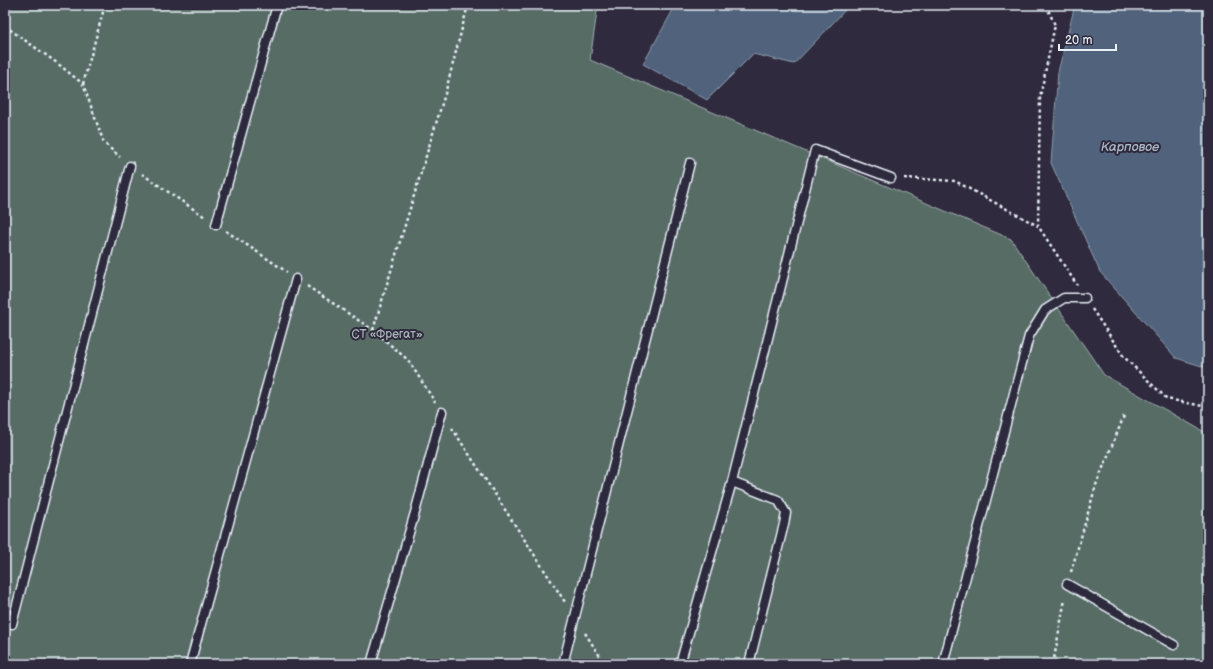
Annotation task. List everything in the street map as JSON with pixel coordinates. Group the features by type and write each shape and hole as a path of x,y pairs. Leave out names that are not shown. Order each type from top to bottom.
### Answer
{"lane":[{"path":"216,225 277,5"},
{"path":"680,664 732,482 815,150 891,178"},
{"path":"563,664 576,619 690,163"},
{"path":"12,624 130,166"},
{"path":"190,664 296,279"},
{"path":"943,664 1029,336 1045,310 1064,298 1085,298"},
{"path":"371,664 416,509 442,412"},
{"path":"732,482 778,500 786,513 749,664"},
{"path":"1067,584 1174,645"}],"path":[{"path":"83,84 105,5"},
{"path":"373,330 445,94 468,5"},
{"path":"1038,226 1040,97 1055,25 1046,5"},
{"path":"5,26 57,63 83,84 104,143 130,166 373,330 408,360 605,664"},
{"path":"891,178 955,180 1038,226 1124,357 1167,399 1208,407"},
{"path":"1053,664 1067,584 1096,485 1124,416"}],"green space":[{"name":"СТ «Фрегат»","path":"5,5 598,5 590,60 1011,239 1104,375 1208,434 1208,664 5,664"}],"water":[{"path":"674,5 850,5 794,64 753,54 707,100 643,64 673,10"},
{"name":"Карповое","path":"1075,5 1208,5 1208,368 1176,358 1100,272 1051,163 1058,72"}]}
